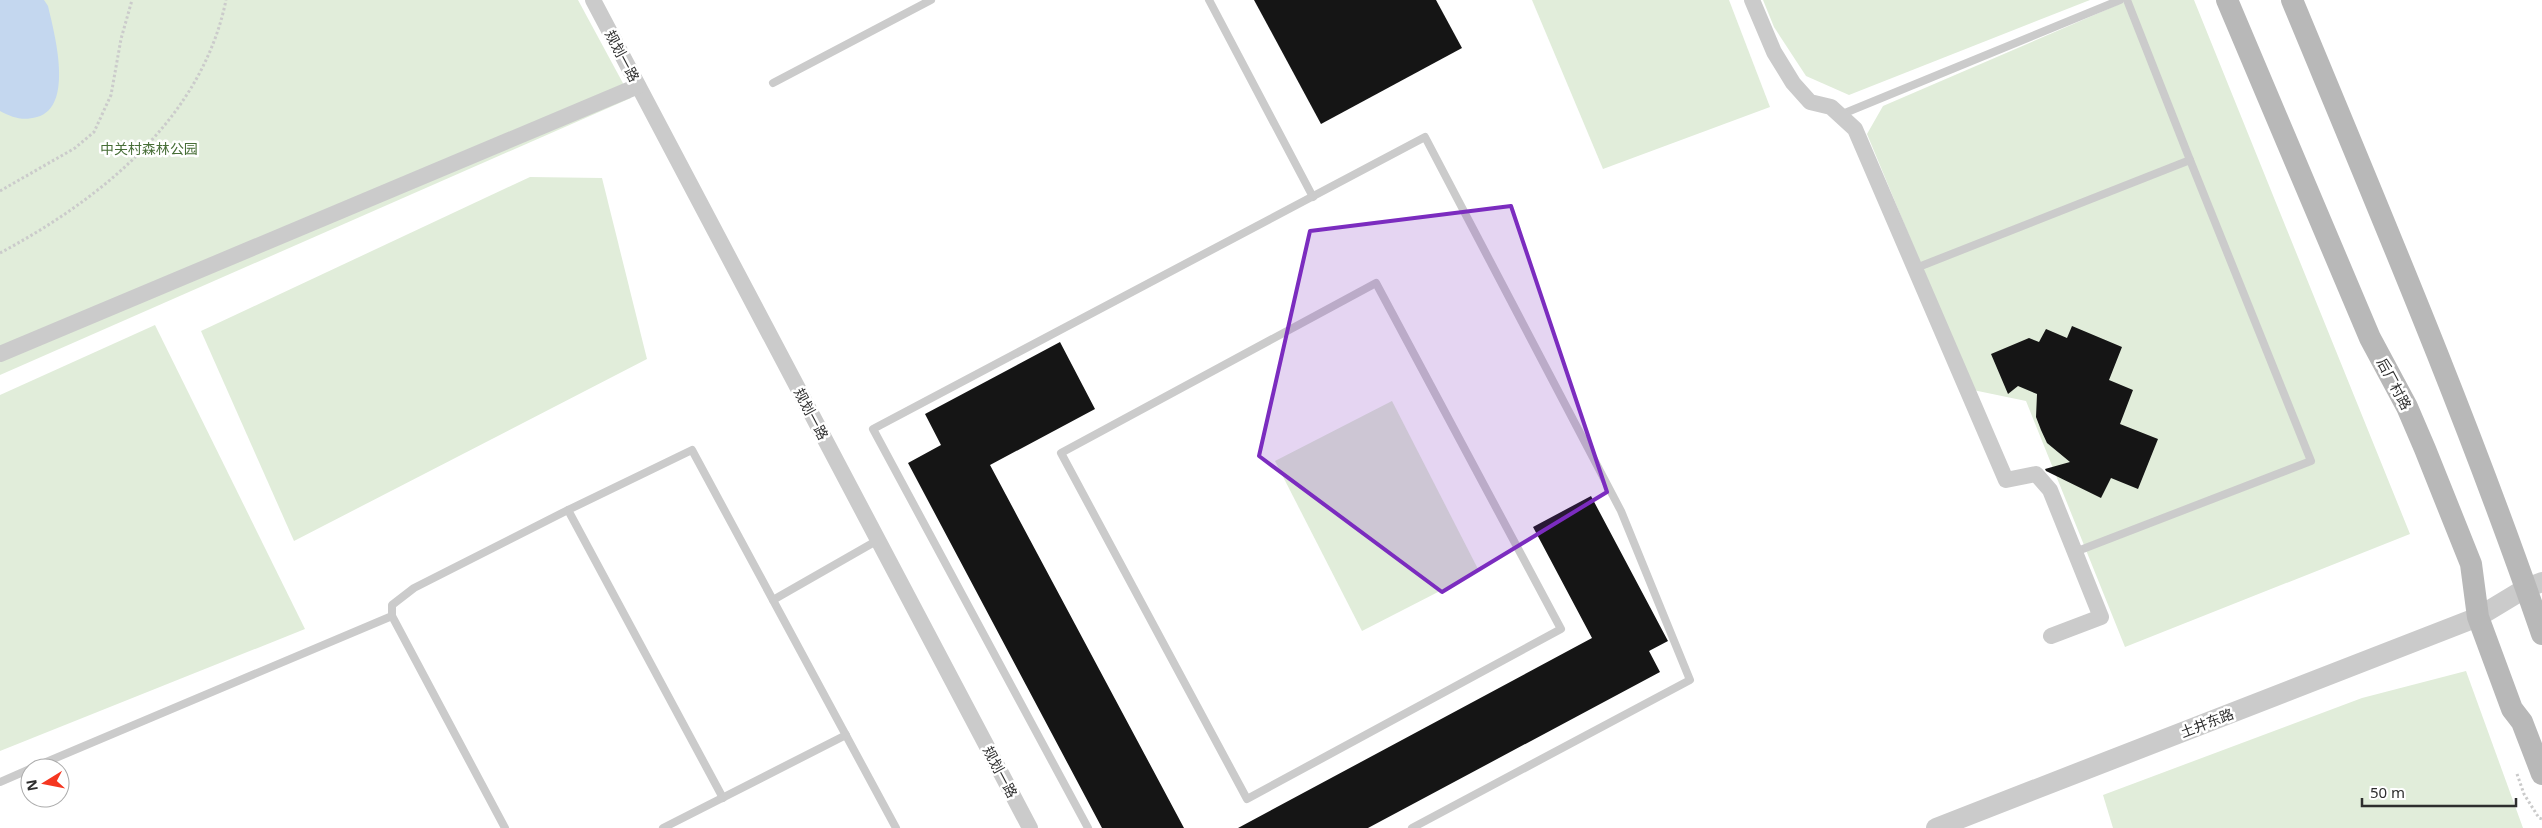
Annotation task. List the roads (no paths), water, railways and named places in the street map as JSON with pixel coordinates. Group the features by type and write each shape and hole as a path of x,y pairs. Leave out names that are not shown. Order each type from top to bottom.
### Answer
{"main road":[{"name":"后厂村路","path":"2227,0 2370,338 2406,407 2425,449 2471,564 2478,617 2512,709 2522,722 2542,774"},
{"path":"2292,0 2534,585 2542,634"}],"street":[{"name":"规划一路","path":"593,0 1030,828"},
{"path":"1752,0 1774,52 1792,83 1810,102 1831,107 1854,129 1916,268 2006,480 2036,474 2050,490 2101,618 2051,636"},
{"path":"0,354 638,86"},
{"name":"土井东路","path":"1936,828 2478,617 2534,585"}],"lane":[{"path":"773,82 931,0"},
{"path":"1209,0 1313,197"},
{"path":"1840,115 2120,0"},
{"path":"2075,552 2311,461 2127,0"},
{"path":"1088,828 873,429 1425,137 1621,511 1690,680 1427,824 1412,828"},
{"path":"1916,268 2190,160"},
{"path":"1376,283 1561,629 1247,798 1061,453 1376,283"},
{"path":"505,828 392,616 392,604 414,588 692,450 896,828"},
{"path":"568,510 723,798"},
{"path":"773,600 878,540"},
{"path":"55,758 392,616"},
{"path":"663,828 846,735"},
{"path":"0,782 20,773"}],"water":[{"path":"0,0 44,0 48,6 57,50 59,84 56,99 49,110 37,117 18,118 0,111"}],"park label":[{"name":"中关村森林公园","path":"149,149"}]}
